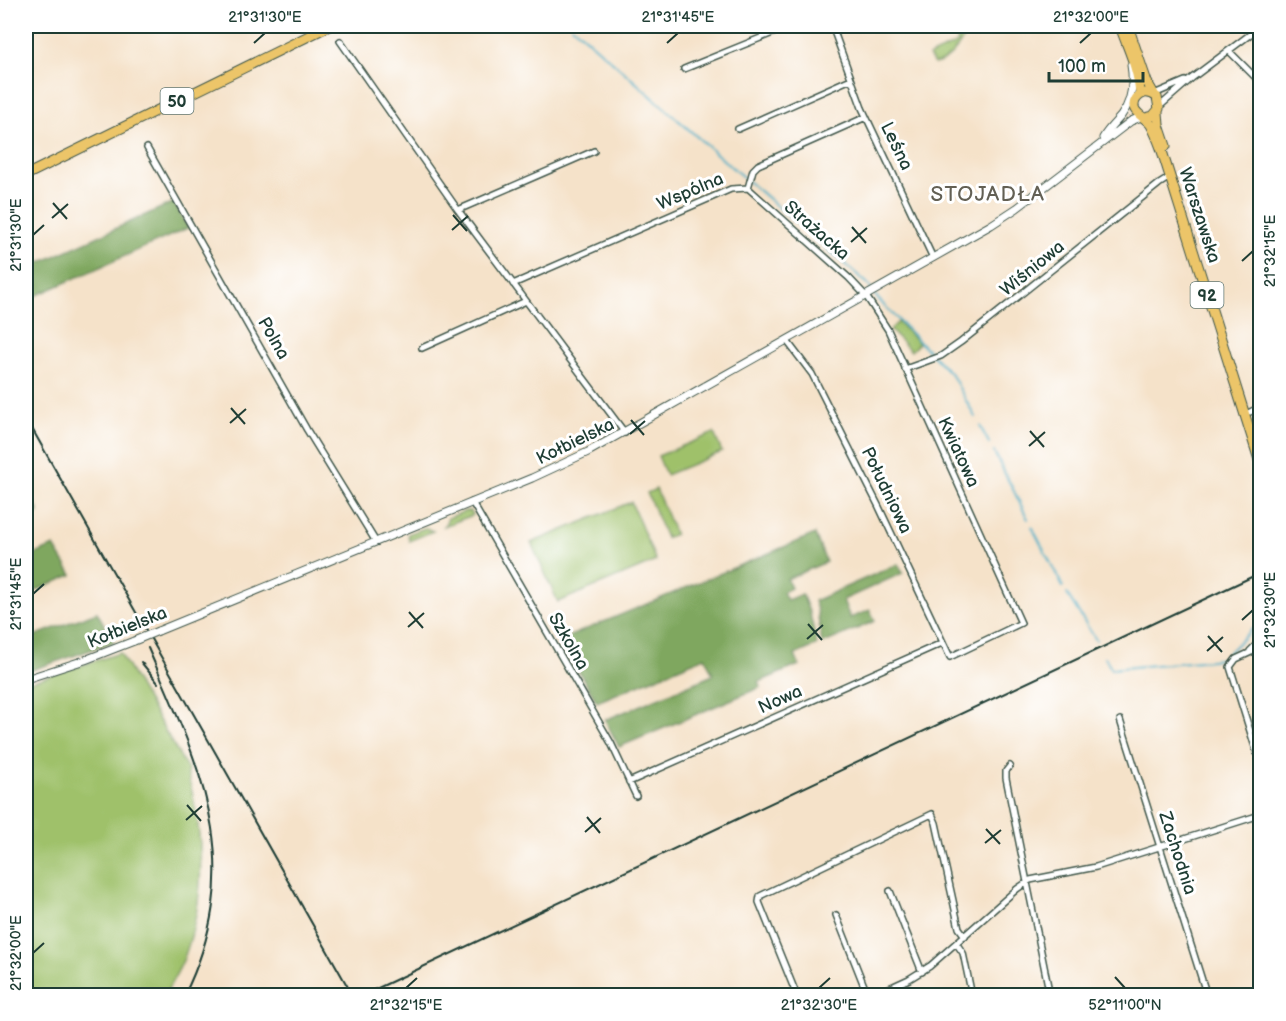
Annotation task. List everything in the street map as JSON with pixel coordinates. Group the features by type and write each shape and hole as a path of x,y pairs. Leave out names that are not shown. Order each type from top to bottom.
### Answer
{"main road":[{"name":"50","path":"26,175 328,26"},
{"name":"92","path":"1124,27 1147,82 1159,101 1159,109"},
{"path":"1124,27 1140,95"},
{"path":"1134,106 1140,95 1147,92 1154,94"},
{"name":"92","path":"1134,106 1136,112 1143,117"},
{"path":"1143,117 1153,116 1159,109"},
{"name":"Warszawska","path":"1159,109 1159,125 1260,446"},
{"name":"Warszawska","path":"1143,117 1155,134 1170,177 1260,463"}],"street":[{"path":"684,69 790,26"},
{"name":"Leśna","path":"832,26 866,117 933,258"},
{"path":"1103,138 1123,112 1131,93 1131,68 1124,27"},
{"path":"1159,109 1192,78 1260,27"},
{"path":"340,42 459,210 625,434"},
{"path":"1229,51 1260,82"},
{"path":"1154,94 1192,78"},
{"path":"738,129 851,79"},
{"name":"Kołbielska","path":"1096,147 1134,106"},
{"name":"Wspólna","path":"513,284 731,189 749,185 753,170 758,165 866,117"},
{"name":"Kołbielska","path":"26,679 134,641 552,470 625,434 1004,217 1131,121 1143,117"},
{"name":"Polna","path":"147,148 307,430 376,542"},
{"path":"459,210 594,151"},
{"name":"Wiśniowa","path":"905,369 941,356 993,318 1170,177"},
{"name":"Strażacka","path":"749,185 849,278 870,293"},
{"name":"Kwiatowa","path":"870,293 1021,623 950,657"},
{"path":"422,348 526,301"},
{"name":"Południowa","path":"787,341 812,374 879,507 950,657"},
{"path":"1250,412 1260,407"},
{"name":"Szkolna","path":"472,502 611,743 636,796"},
{"path":"1249,652 1257,644 1260,636"},
{"name":"Nowa","path":"629,782 942,644"},
{"path":"1260,648 1233,661 1230,667 1260,763"},
{"name":"Zachodnia","path":"1119,720 1208,996"},
{"path":"1010,766 1006,771 1006,778 1050,996"},
{"path":"797,996 759,902 760,896 932,814 936,823 959,928 965,936"},
{"path":"836,915 870,996 922,972 1030,880 1096,867 1260,815"},
{"path":"890,891 922,972"},
{"path":"956,943 963,953 972,996"}],"green space":[{"path":"961,36 963,39 954,51 943,61 934,64 929,56 958,43 957,38"},
{"path":"174,202 188,228 26,300 26,269"},
{"path":"898,322 919,343 911,351 890,330"},
{"path":"714,433 722,452 666,475 658,456"},
{"path":"26,487 39,512 26,518"},
{"path":"656,489 675,534 666,538 647,493"},
{"path":"631,502 656,561 558,602 531,543"},
{"path":"471,511 473,515 444,526 448,518"},
{"path":"425,528 433,531 409,541 408,534"},
{"path":"815,534 826,562 787,579 791,588 783,592 787,600 802,594 810,614 817,645 795,655 799,665 759,682 761,687 619,747 605,720 713,675 705,657 597,702 560,640"},
{"path":"54,546 72,575 26,595 26,558"},
{"path":"898,564 903,573 843,600 850,618 870,610 875,621 822,644 814,601"},
{"path":"97,612 114,642 26,672 26,639"},
{"path":"120,653 188,770 197,819 201,865 197,912 191,935 182,963 165,995 26,995 26,683"},
{"path":"909,985 912,995 885,995"}],"waterway":[{"path":"572,26 867,283 878,299 952,375 975,417"},
{"path":"980,426 989,443"},
{"path":"994,452 1028,519"},
{"path":"1032,527 1063,587"},
{"path":"1067,594 1096,640"},
{"path":"1105,657 1111,669 1222,659 1252,629 1256,629"}],"railway":[{"path":"26,418 353,996"},
{"path":"361,996 1260,573"},
{"path":"148,648 200,777 210,818 215,860 213,903 203,948 184,996"},
{"path":"141,662 158,683"}],"district":[{"name":"STOJADŁA","path":"988,194"}]}
